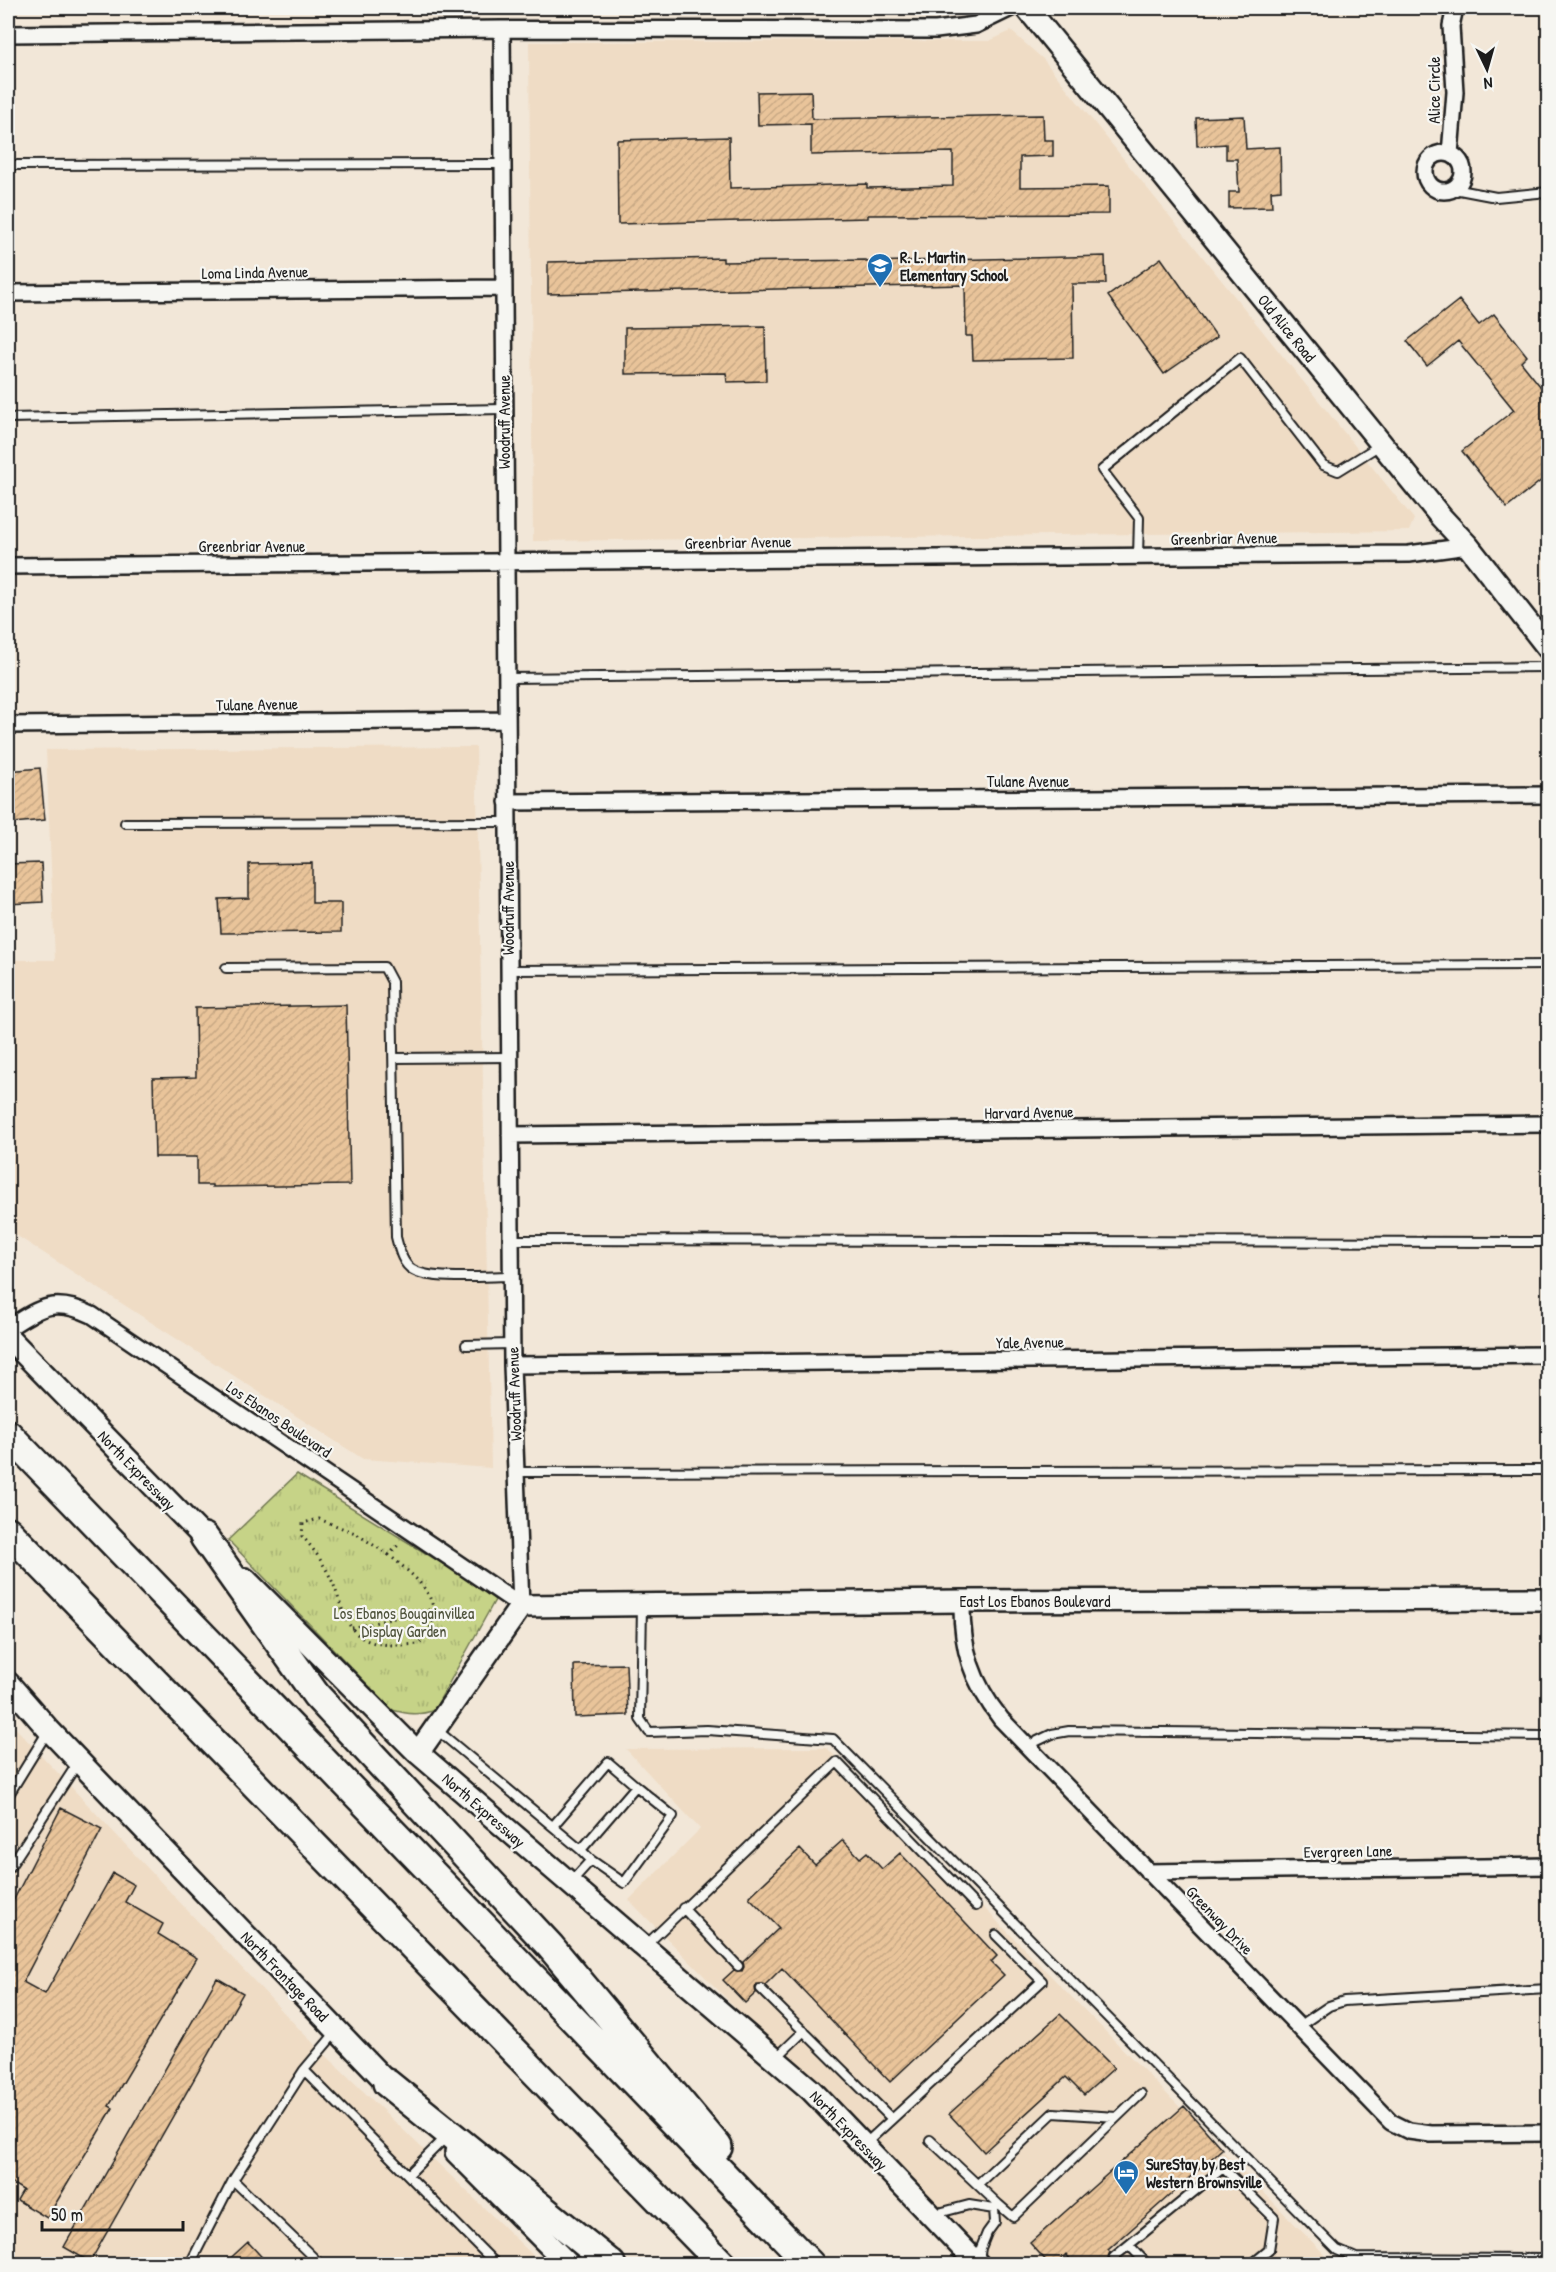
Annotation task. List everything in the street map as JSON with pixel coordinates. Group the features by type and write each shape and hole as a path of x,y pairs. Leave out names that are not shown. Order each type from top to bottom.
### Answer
{"highway":[{"path":"8,1434 810,2265"},
{"path":"8,1531 722,2265"},
{"path":"204,1538 316,1695 550,1946 818,2265"},
{"path":"387,2083 611,2265"}],"main road":[{"name":"Old Alice Road","path":"1027,8 1441,517 1468,546 1548,648"},
{"name":"North Expressway","path":"8,1337 418,1753 811,2090 978,2265"},
{"name":"East Los Ebanos Boulevard","path":"522,1606 962,1601 1548,1599"},
{"path":"418,1753 522,1606"},
{"name":"North Frontage Road","path":"8,1683 49,1730 387,2083 568,2265"}],"street":[{"path":"8,34 502,29 936,30 976,25 1011,8"},
{"name":"Alice Circle","path":"1445,8 1450,19 1455,83 1449,154"},
{"name":"Alice Circle","path":"1451,27 1455,8"},
{"name":"Woodruff Avenue","path":"502,29 512,1344 522,1606"},
{"path":"1438,154 1449,154 1459,160 1463,170 1461,181 1454,189 1443,192 1433,189 1426,180 1424,170 1429,159 1438,154"},
{"name":"Loma Linda Avenue","path":"8,293 503,288"},
{"name":"Greenbriar Avenue","path":"8,566 1409,554 1468,546"},
{"name":"Tulane Avenue","path":"8,724 506,720"},
{"name":"Tulane Avenue","path":"507,802 1548,795"},
{"name":"Harvard Avenue","path":"510,1135 1548,1124"},
{"name":"Los Ebanos Boulevard","path":"8,1328 40,1308 72,1305 93,1315 522,1606"},
{"name":"Yale Avenue","path":"513,1365 1548,1355"},
{"name":"Greenway Drive","path":"962,1601 965,1645 976,1681 1001,1719 1390,2122 1409,2131 1431,2134 1548,2133"},
{"name":"Evergreen Lane","path":"1148,1872 1548,1866"}],"lane":[{"path":"8,165 502,165"},
{"path":"1454,189 1496,197 1548,192"},
{"path":"1138,557 1139,518 1102,470 1240,358 1323,465 1338,471 1382,444"},
{"path":"8,418 504,409"},
{"path":"506,678 1548,667"},
{"path":"126,823 508,822"},
{"path":"509,970 1548,965"},
{"path":"226,968 384,967 392,982 396,1237 405,1262 413,1270 449,1277 512,1276"},
{"path":"394,1058 510,1057"},
{"path":"511,1240 1548,1242"},
{"path":"466,1345 512,1344"},
{"path":"516,1472 1548,1470"},
{"path":"642,1605 640,1719 650,1732 707,1730 833,1739 1337,2250 1356,2258 1548,2259"},
{"path":"435,1729 591,1860 624,1883 673,1816 608,1762 553,1826"},
{"path":"8,1796 49,1730"},
{"path":"1027,1746 1052,1734 1069,1731 1548,1736"},
{"path":"8,1870 80,1760"},
{"path":"644,1947 837,1762 975,1906"},
{"path":"581,1850 636,1786"},
{"path":"570,1884 591,1860"},
{"path":"683,1908 738,1966"},
{"path":"864,2145 1042,1981 996,1935"},
{"path":"761,1989 892,2119"},
{"path":"1298,2027 1329,2006 1344,2001 1548,1989"},
{"path":"190,2265 233,2180 304,2070 337,2031"},
{"path":"775,2059 804,2031"},
{"path":"304,2070 496,2265"},
{"path":"930,2139 978,2184 996,2206 1013,2217 1141,2094"},
{"path":"978,2184 1053,2113 1117,2117"},
{"path":"408,2175 443,2140"},
{"path":"1114,2257 1223,2168 1274,2218 1269,2250 1252,2265"},
{"path":"233,2180 320,2265"},
{"path":"930,2214 969,2205 996,2206"},
{"path":"978,2265 981,2248 995,2222 996,2206"},
{"path":"1129,2245 1147,2265"}],"path":[{"path":"320,1519 355,1533 389,1555 418,1579 432,1598 433,1609 427,1636 419,1644 403,1645 366,1640 352,1628 347,1622 324,1565 302,1536 303,1523 320,1519"},
{"path":"389,1555 411,1531"},
{"path":"352,1628 433,1609"}],"shaded area":[{"name":"R. L. Martin Elementary School","path":"1011,31 1043,59 1414,519 1409,531 533,541 529,42 989,41"},
{"path":"476,747 491,1468 363,1459 8,1230 8,960 55,960 46,750"},
{"path":"8,1720 304,2034 542,2264 8,2264"},
{"path":"827,1748 1334,2264 989,2264 629,1900 700,1829 626,1749"}],"green space":[{"name":"Los Ebanos Bougainvillea Display Garden","path":"297,1474 466,1578 495,1600 434,1710 413,1714 392,1710 228,1540"}],"building":[{"path":"811,91 812,119 1043,115 1044,140 1053,140 1053,156 1020,157 1020,187 1109,186 1109,214 868,215 868,218 618,224 617,140 729,137 730,188 867,184 867,188 953,186 953,152 811,155 811,124 758,125 757,92"},
{"path":"1244,116 1246,149 1280,147 1281,190 1271,191 1272,207 1229,208 1229,192 1239,192 1237,159 1226,159 1226,144 1197,146 1196,118"},
{"path":"1105,256 1106,284 1072,284 1073,358 973,360 972,336 966,336 965,285 548,294 548,262 723,258 723,262 866,260 866,262"},
{"path":"1161,258 1217,337 1164,374 1108,296"},
{"path":"1459,300 1479,325 1494,314 1527,356 1521,362 1548,396 1548,475 1507,508 1462,451 1514,410 1458,341 1427,366 1407,341"},
{"path":"765,326 766,381 727,382 726,373 625,374 625,328"},
{"path":"40,768 45,820 13,823 8,771"},
{"path":"41,863 43,902 8,904 8,864"},
{"path":"312,863 312,903 341,903 341,932 221,933 219,899 249,898 249,864"},
{"path":"346,1005 350,1185 212,1187 212,1185 197,1185 197,1157 155,1157 153,1078 196,1077 195,1008"},
{"path":"626,1664 628,1715 575,1717 574,1665"},
{"path":"61,1808 102,1829 23,1982 45,1994 113,1873 134,1885 125,1902 163,1924 158,1934 197,1958 109,2106 113,2108 47,2218 17,2200 23,2190 8,2181 8,1911"},
{"path":"843,1840 860,1858 867,1852 882,1869 900,1853 997,1956 991,1962 1004,1975 890,2082 782,1968 765,1985 757,1984 756,1993 745,2003 723,1980 734,1970 742,1971 743,1962 779,1928 749,1897 800,1849 815,1865"},
{"path":"217,1978 243,1993 90,2262 64,2247"},
{"path":"1060,2014 1114,2068 1084,2095 1066,2077 984,2152 949,2114"},
{"name":"SureStay by Best Western Brownsville","path":"1184,2106 1222,2149 1108,2250 1110,2261 1114,2263 1118,2261 1121,2265 1075,2265 1066,2254 1055,2265 1050,2265 1030,2243"},
{"path":"248,2242 269,2265 223,2265"}],"place":[{"name":"R. L. Martin Elementary School","path":"880,289"},
{"name":"SureStay by Best Western Brownsville","path":"1126,2196"}]}
